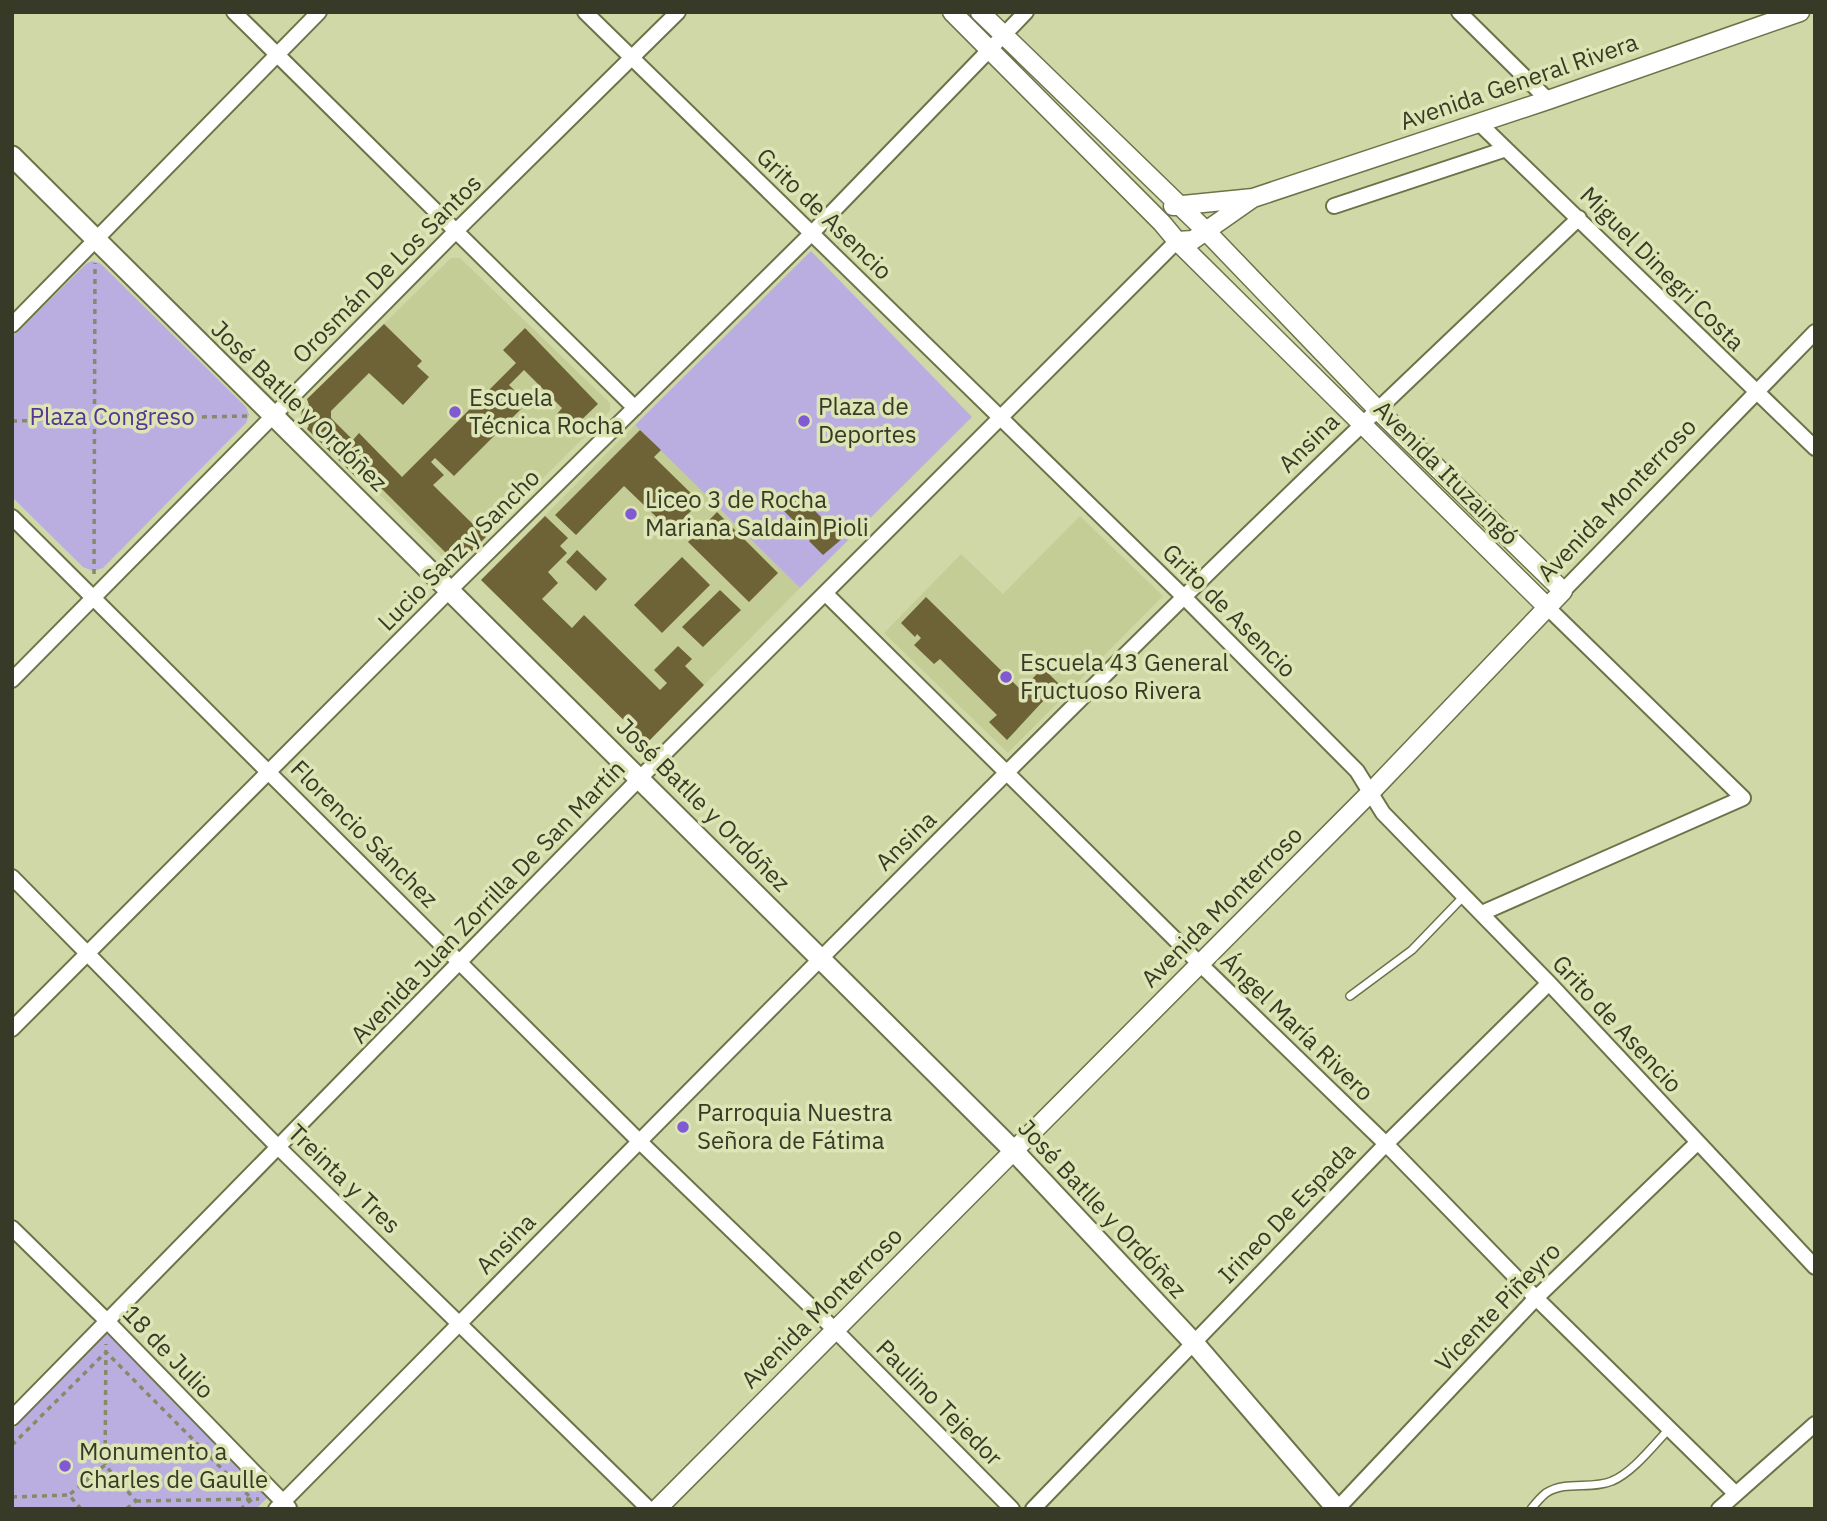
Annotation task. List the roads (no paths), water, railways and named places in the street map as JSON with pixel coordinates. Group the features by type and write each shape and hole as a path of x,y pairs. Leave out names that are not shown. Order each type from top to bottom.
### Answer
{"main road":[{"name":"José Batlle y Ordóñez","path":"12,156 1013,1150 1194,1343 1337,1509"}],"street":[{"path":"234,12 635,408"},
{"path":"12,325 319,12"},
{"name":"Grito de Asencio","path":"585,12 1184,597 1357,771 1383,813 1549,983 1815,1267"},
{"name":"Orosmán De Los Santos","path":"12,680 456,231 678,12"},
{"name":"Avenida Ituzaingó","path":"952,12 1163,223 1177,241 1742,798 1482,913"},
{"name":"Avenida Ituzaingó","path":"981,12 1206,231 1378,410 1563,591"},
{"name":"Lucio Sanz y Sancho","path":"12,1029 811,233 1026,12"},
{"path":"1459,12 1549,100"},
{"name":"Avenida General Rivera","path":"1178,204 1253,198 1549,100 1800,12"},
{"name":"Miguel Dinegri Costa","path":"1478,122 1815,448"},
{"path":"1334,206 1506,149"},
{"name":"Avenida General Rivera","path":"1206,231 1253,198"},
{"path":"1163,223 1164,215 1178,204"},
{"name":"Ansina","path":"283,1506 638,1140 821,957 1184,597 1579,218"},
{"path":"1177,241 1193,240 1206,231"},
{"name":"Avenida Juan Zorrilla De San Martín","path":"12,1418 640,778 1177,241"},
{"name":"Avenida Monterroso","path":"657,1509 1370,793 1815,332"},
{"name":"Florencio Sánchez","path":"12,517 638,1140 834,1329"},
{"name":"Ángel María Rivero","path":"825,593 1386,1144 1536,1298 1736,1494"},
{"name":"Treinta y Tres","path":"12,877 279,1147 649,1509"},
{"name":"Irineo De Espada","path":"1033,1509 1386,1144 1549,983"},
{"name":"Vicente Piñeyro","path":"1337,1509 1536,1298 1697,1143"},
{"name":"18 de Julio","path":"12,1228 107,1321 283,1506"},
{"name":"Paulino Tejedor","path":"834,1329 1012,1509"},
{"path":"1719,1509 1815,1423"}],"lane":[{"path":"1350,996 1412,950 1465,895"},
{"path":"1531,1509 1546,1493 1567,1486 1590,1486 1613,1481 1669,1429"}],"place":[{"name":"Escuela Técnica Rocha","path":"455,412"},
{"name":"Plaza de Deportes","path":"804,421"},
{"name":"Liceo 3 de Rocha Mariana Saldain Pioli","path":"631,514"},
{"name":"Escuela 43 General Fructuoso Rivera","path":"1006,677"},
{"name":"Parroquia Nuestra Señora de Fátima","path":"683,1127"},
{"name":"Monumento a Charles de Gaulle","path":"65,1466"}],"park label":[{"name":"Plaza Congreso","path":"112,417"}]}
